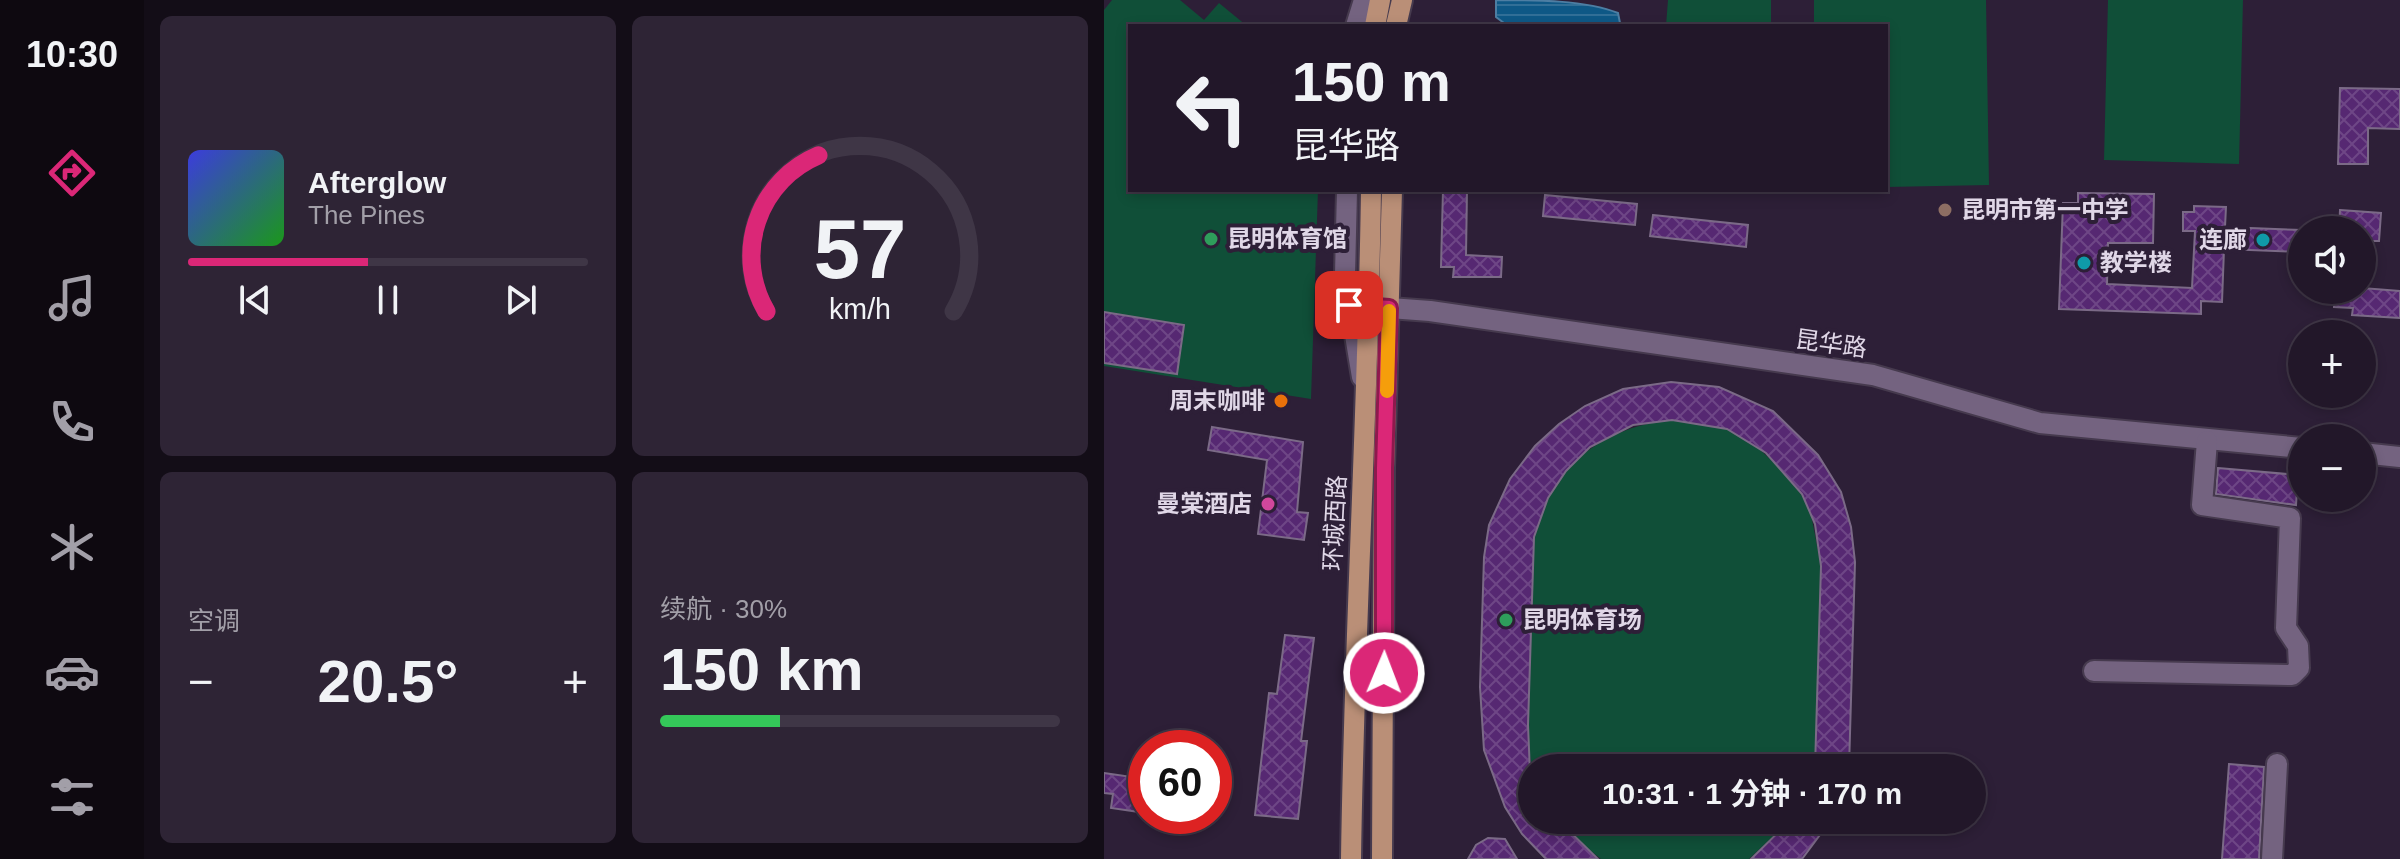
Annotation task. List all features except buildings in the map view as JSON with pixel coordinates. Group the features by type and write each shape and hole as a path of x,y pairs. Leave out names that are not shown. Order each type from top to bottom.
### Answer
{"main road":[{"path":"1375,24 1380,0"},
{"path":"1396,24 1402,0"},
{"name":"环城西路","path":"1351,859 1354,645 1361,545 1365,393 1358,306 1371,192"},
{"name":"环城西路","path":"1382,859 1384,468 1392,192"}],"street":[{"path":"1357,24 1364,0"},
{"path":"1347,192 1345,265 1358,306"},
{"name":"昆华路","path":"1358,306 1430,311 1873,375 2040,423 2288,447"},
{"path":"2094,671 2292,675 2299,668 2298,646 2286,628 2290,518 2202,505 2207,441"},
{"path":"2376,454 2400,457"},
{"path":"2272,859 2277,764"}],"green space":[{"name":"昆明体育馆","path":"1112,0 1180,0 1204,20 1219,3 1245,24 1128,24 1128,192 1318,192 1311,399 1104,366 1104,10"},
{"path":"1668,0 1771,0 1771,24 1666,24"},
{"path":"1814,0 1986,0 1989,185 1888,187 1888,24 1814,24"},
{"path":"2108,0 2243,0 2239,164 2104,160"},
{"path":"1672,420 1727,429 1753,443 1792,480 1810,509 1821,566 1815,754 1530,754 1530,577 1534,536 1541,512 1551,490 1583,454 1603,441 1648,424"},
{"path":"1776,834 1749,859 1601,859 1570,835"}],"water":[{"path":"1496,0 1559,2 1591,5 1618,13 1620,23 1505,24 1496,17"}],"slow traffic":[{"path":"1387,391 1389,311"}],"place":[{"name":"昆明市第一中学","path":"1945,210"},
{"name":"昆明体育馆","path":"1211,239"},
{"name":"连廊","path":"2263,240"},
{"name":"教学楼","path":"2084,263"},
{"name":"周末咖啡","path":"1281,401"},
{"name":"曼棠酒店","path":"1268,504"},
{"name":"昆明体育场","path":"1506,620"}],"route":[{"path":"1349,305 1389,308 1384,468 1384,673"}]}
